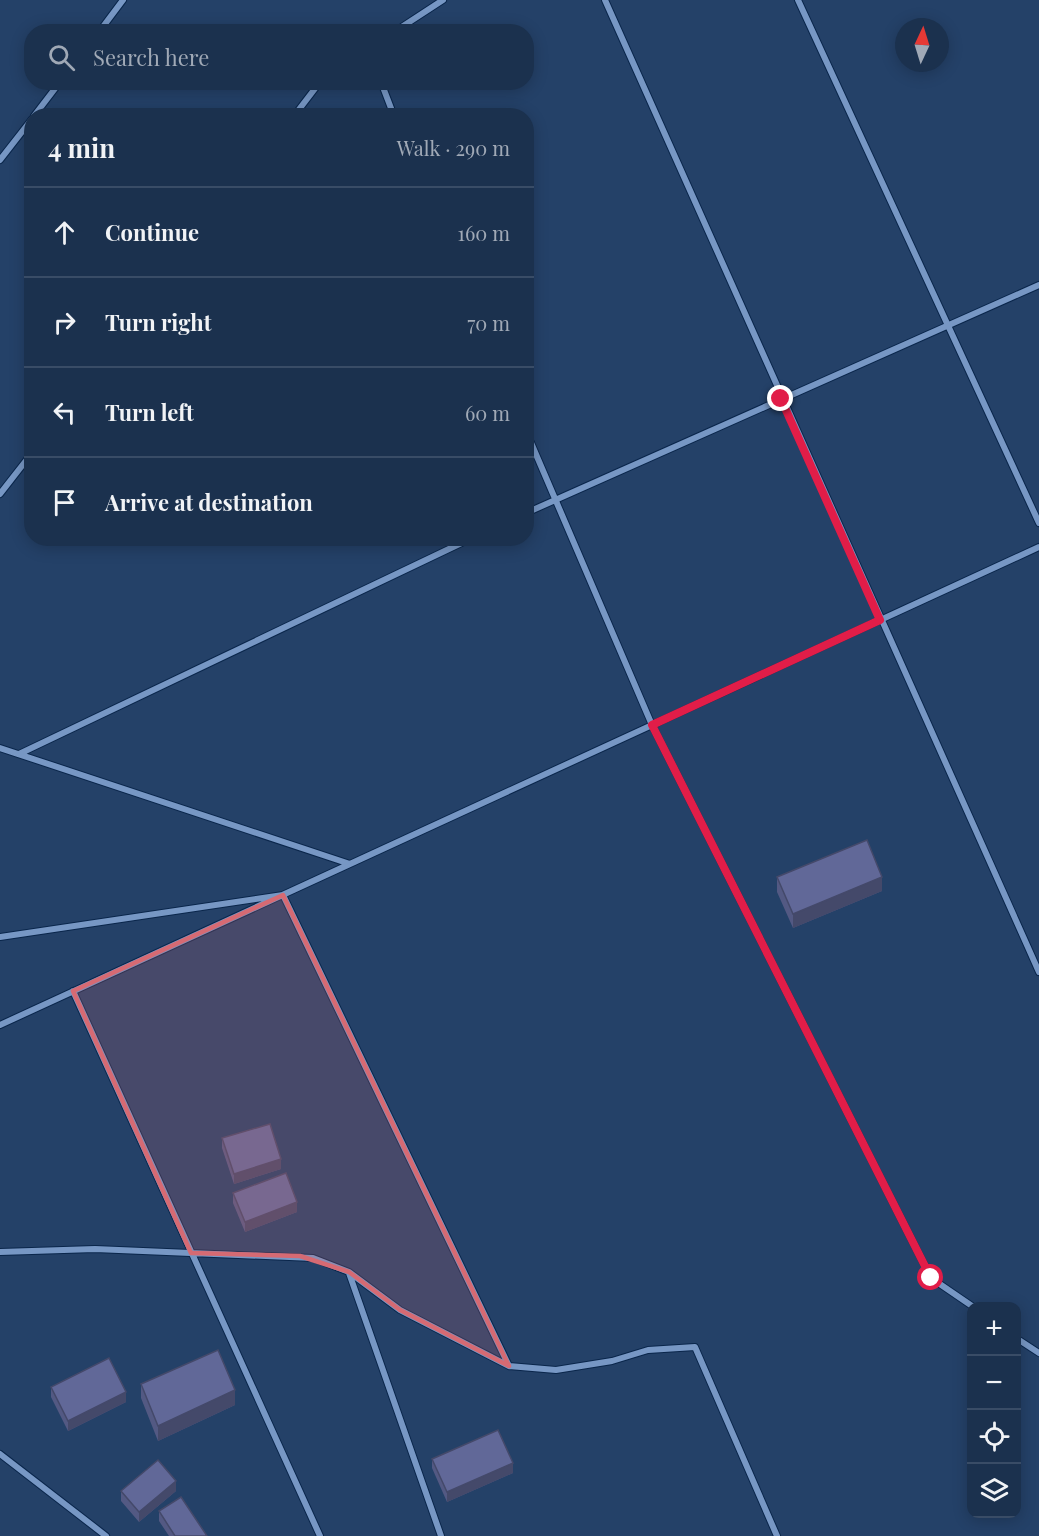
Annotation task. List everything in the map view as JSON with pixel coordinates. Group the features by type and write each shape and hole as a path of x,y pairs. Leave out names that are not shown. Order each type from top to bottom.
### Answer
{"street":[{"path":"105,24 123,0"},
{"path":"406,24 443,0"},
{"path":"604,0 1039,972"},
{"path":"798,0 1039,523"},
{"path":"40,108 54,90"},
{"path":"300,108 314,90"},
{"path":"384,90 391,108"},
{"path":"0,160 24,129"},
{"path":"534,509 1039,285"},
{"path":"534,450 652,725 931,1278 967,1303"},
{"path":"0,494 24,463"},
{"path":"19,754 455,546"},
{"path":"0,1025 1039,547"},
{"path":"0,748 350,864"},
{"path":"0,937 282,895"},
{"path":"282,895 509,1366"},
{"path":"73,991 320,1536"},
{"path":"0,1252 95,1249 300,1256 348,1272 400,1310 509,1366 556,1370 612,1361 648,1350 695,1347 777,1536"},
{"path":"348,1272 441,1536"},
{"path":"1021,1341 1039,1353"},
{"path":"0,1454 106,1536"}],"highlighted area":[{"path":"283,895 509,1366 400,1310 349,1272 300,1256 191,1253 73,991"}],"building":[{"path":"867,840 882,877 793,914 777,877"},
{"path":"270,1124 281,1159 234,1174 222,1138"},
{"path":"286,1173 297,1202 245,1222 233,1193"},
{"path":"218,1350 235,1390 158,1426 141,1384"},
{"path":"109,1358 126,1392 68,1421 51,1387"},
{"path":"498,1430 513,1463 447,1492 432,1459"},
{"path":"158,1460 176,1481 139,1512 121,1491"},
{"path":"181,1497 207,1536 175,1536 159,1511"}],"route":[{"path":"781,399 880,620 652,725 931,1278"}]}
